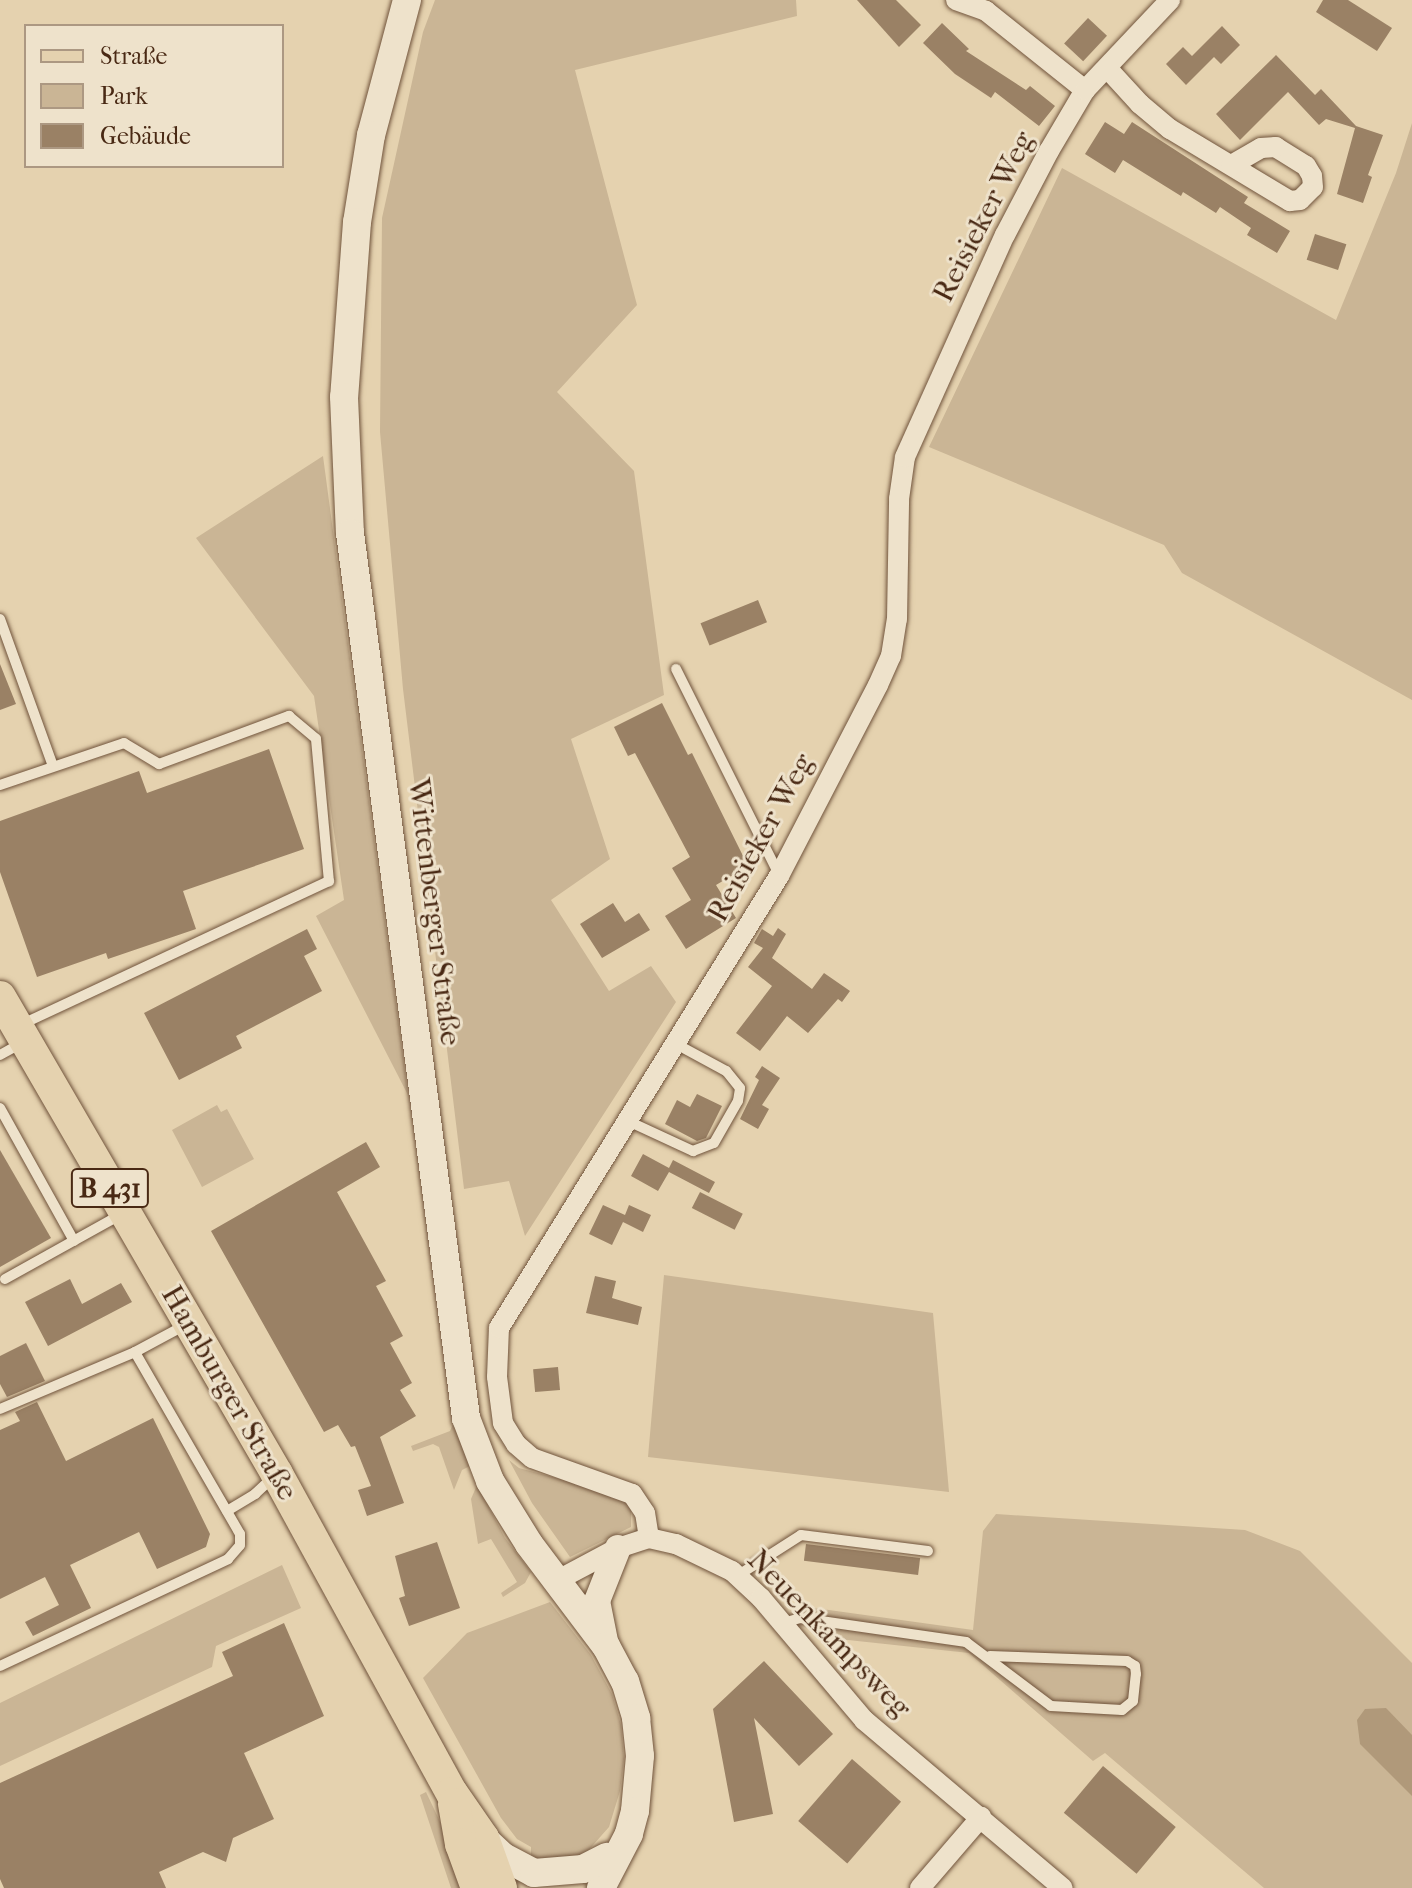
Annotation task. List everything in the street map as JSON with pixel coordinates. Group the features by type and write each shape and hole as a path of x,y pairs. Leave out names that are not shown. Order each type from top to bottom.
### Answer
{"main road":[{"name":"Wittenberger Straße","path":"407,0 371,135 357,222 344,397 350,533 466,1418 490,1481 556,1581 606,1646 625,1681 636,1718 640,1756 629,1834 601,1888"},
{"name":"Hamburger Straße","path":"0,997 14,1041 124,1213 277,1474 452,1793 483,1838 501,1888"},
{"name":"Wittenberger Straße","path":"583,1888 607,1857 636,1789"},
{"name":"Hamburger Straße","path":"452,1793 461,1844 477,1888"},
{"path":"483,1838 502,1856 534,1873 583,1869 607,1857"}],"street":[{"path":"956,0 986,11 1085,90"},
{"name":"Reisieker Weg","path":"649,1538 645,1513 632,1494 532,1458 516,1444 503,1423 497,1377 499,1328 779,876 891,656 897,619 899,499 905,457 1005,235 1085,90 1170,0"},
{"path":"1107,68 1140,104 1170,129 1232,165"},
{"path":"556,1581 618,1548 649,1538"},
{"name":"Neuenkampsweg","path":"649,1538 676,1544 737,1576 783,1623 864,1720 1063,1888"},
{"path":"606,1646 597,1601 618,1548"},
{"path":"920,1888 981,1817"}],"lane":[{"path":"0,619 53,766"},
{"path":"676,669 779,876"},
{"path":"0,785 124,743 159,764 289,716 316,739 329,881 14,1041"},
{"path":"628,1121 693,1151 714,1143 738,1101 740,1088 726,1071 676,1044"},
{"path":"0,1108 74,1241"},
{"path":"5,1279 124,1213"},
{"path":"0,1409 135,1352 189,1323"},
{"path":"0,1666 228,1559 240,1545 240,1534 135,1352"},
{"path":"227,1511 255,1494 277,1474"},
{"path":"737,1576 788,1540 801,1535 928,1551"},
{"path":"783,1623 800,1618 966,1642 990,1656 1051,1706 1122,1710 1133,1701 1135,1666 1127,1661 990,1656"}],"green space":[{"path":"435,0 796,0 797,16 575,70 637,305 557,392 634,471 664,695 571,739 610,859 551,900 609,991 651,966 676,1002 525,1236 509,1181 464,1189 403,689 380,432 382,218 423,32"},
{"path":"1412,123 1412,700 1182,573 1164,545 929,447 1062,168 1336,320 1396,173"},
{"path":"323,456 408,1095 316,916 344,900 314,696 196,538"},
{"path":"217,1105 221,1112 227,1109 254,1159 202,1187 172,1130"},
{"path":"664,1275 933,1313 949,1492 648,1457"},
{"path":"453,1424 470,1466 462,1470 454,1490 439,1447 433,1444 413,1451 411,1446 450,1431"},
{"path":"509,1460 519,1468 619,1495 631,1507 631,1527 570,1557 532,1503"},
{"path":"477,1485 505,1538 531,1572 525,1583 503,1597 501,1593 517,1582 491,1539 478,1544 471,1499"},
{"path":"996,1514 1245,1530 1300,1551 1412,1663 1412,1888 1264,1888 1105,1753 1093,1761 969,1653 820,1637 800,1606 973,1630 983,1531"},
{"path":"282,1565 301,1608 216,1646 212,1667 0,1766 0,1703"},
{"path":"550,1602 591,1655 612,1694 621,1725 624,1759 620,1791 609,1827 586,1853 559,1864 531,1861 531,1847 517,1839 501,1818 423,1678 467,1633"},
{"path":"426,1792 469,1888 451,1888 420,1795"}],"shaded area":[{"path":"1386,1708 1412,1735 1412,1796 1360,1744 1357,1720 1365,1709"}],"building":[{"path":"857,0 896,0 921,25 899,47"},
{"path":"1323,0 1348,0 1392,28 1377,51 1316,12"},
{"path":"1088,18 1107,36 1083,61 1064,44"},
{"path":"942,23 969,49 966,51 1026,90 1030,86 1055,106 1039,126 995,92 991,98 955,74 923,43"},
{"path":"1222,26 1240,45 1221,64 1214,57 1186,85 1166,64 1183,47 1192,56"},
{"path":"1276,55 1315,95 1321,89 1356,126 1383,135 1368,175 1372,177 1363,203 1337,194 1355,128 1326,119 1319,125 1288,92 1240,140 1216,114"},
{"path":"1105,122 1124,134 1132,122 1248,197 1244,203 1290,231 1277,253 1247,235 1251,228 1220,207 1216,213 1183,192 1181,196 1123,160 1115,173 1085,154"},
{"path":"1315,234 1346,244 1338,270 1307,260"},
{"path":"758,600 767,622 710,645 701,623"},
{"path":"0,664 16,704 0,710"},
{"path":"662,703 688,755 692,753 748,866 716,885 736,918 686,949 665,916 691,900 672,868 690,857 635,753 628,756 614,727"},
{"path":"269,749 304,849 183,891 196,929 108,959 106,953 37,977 0,872 0,821 139,771 147,793"},
{"path":"613,903 625,922 639,913 650,930 602,958 580,924"},
{"path":"778,928 786,934 772,958 812,989 824,973 850,991 842,1002 838,999 808,1033 787,1016 760,1051 736,1033 772,986 748,967 763,948 754,943 762,929 773,936"},
{"path":"307,929 317,949 304,956 322,991 236,1036 242,1048 179,1080 144,1013"},
{"path":"762,1066 780,1078 762,1105 769,1109 758,1129 740,1119 759,1080 755,1077"},
{"path":"697,1094 722,1106 706,1138 697,1141 665,1124 677,1100 690,1107"},
{"path":"366,1142 380,1167 337,1192 386,1281 376,1286 403,1336 390,1343 412,1383 400,1390 416,1416 380,1437 404,1503 367,1516 358,1490 371,1486 355,1446 351,1447 338,1425 324,1432 211,1231"},
{"path":"0,1150 51,1238 0,1267"},
{"path":"643,1154 669,1168 673,1160 715,1182 709,1193 669,1172 658,1191 631,1176"},
{"path":"700,1192 743,1214 735,1230 692,1208"},
{"path":"603,1205 625,1215 629,1205 651,1215 643,1232 623,1222 612,1245 589,1234"},
{"path":"595,1276 616,1281 612,1298 642,1307 638,1325 586,1313"},
{"path":"70,1279 82,1304 121,1283 132,1302 48,1346 25,1302"},
{"path":"26,1343 45,1381 7,1397 0,1384 0,1356"},
{"path":"558,1367 560,1390 535,1392 533,1369"},
{"path":"37,1402 66,1461 153,1418 210,1534 206,1547 157,1569 139,1532 70,1565 91,1608 33,1636 25,1622 59,1605 45,1577 0,1599 0,1430 20,1421 15,1412"},
{"path":"437,1542 460,1608 409,1626 399,1598 405,1596 395,1556"},
{"path":"806,1544 920,1558 918,1575 804,1561"},
{"path":"284,1623 324,1716 244,1753 274,1819 233,1838 226,1862 203,1852 159,1872 166,1888 4,1888 0,1879 0,1783 233,1676 222,1652"},
{"path":"764,1661 833,1734 799,1766 754,1718 773,1814 734,1822 713,1709"},
{"path":"852,1759 901,1802 847,1864 798,1821"},
{"path":"1103,1766 1176,1827 1137,1874 1064,1813"}]}
